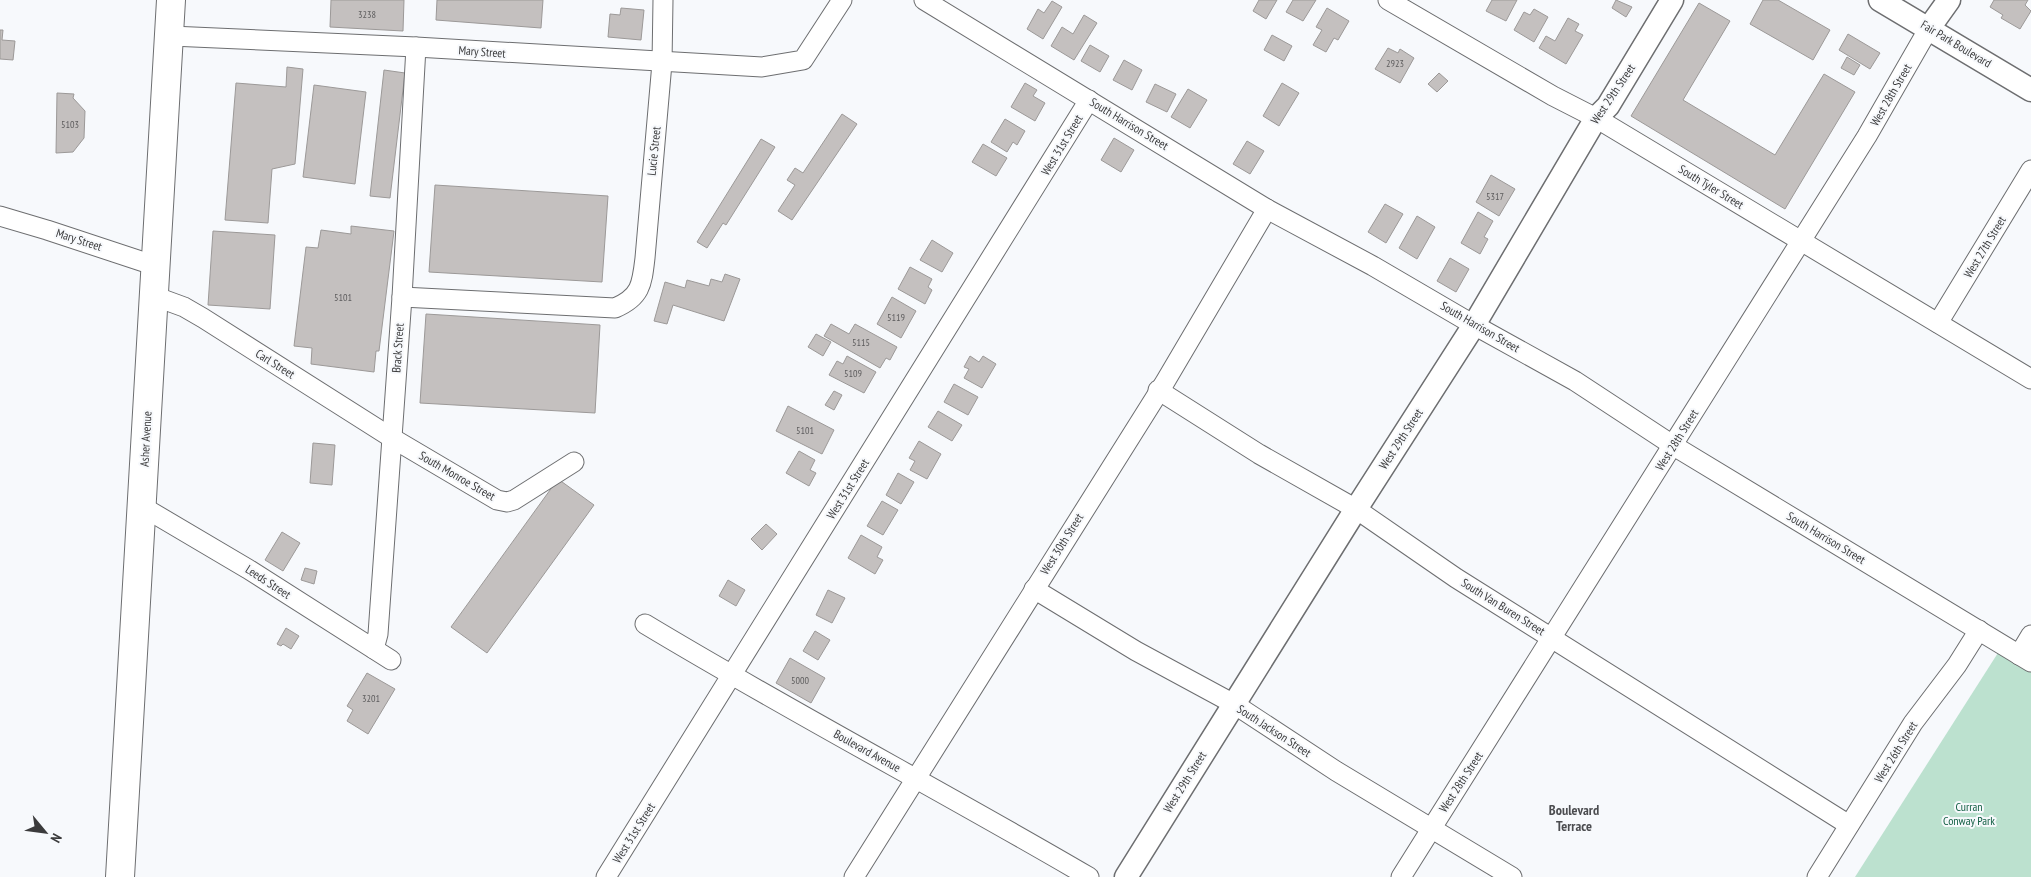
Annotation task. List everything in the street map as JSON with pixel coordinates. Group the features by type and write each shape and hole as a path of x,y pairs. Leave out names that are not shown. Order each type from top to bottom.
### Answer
{"main road":[{"name":"Asher Avenue","path":"120,877 134,612 143,507 154,296 171,36 171,0"}],"street":[{"name":"Lucie Street","path":"402,297 615,308 632,299 638,292 645,258 662,63 663,0"},
{"name":"Mary Street","path":"171,36 416,47 662,63 762,67 803,60 842,0"},
{"name":"South Harrison Street","path":"924,0 1267,209 1373,266 1575,381 1674,446 2025,658"},
{"name":"South Tyler Street","path":"1388,0 1553,96 1596,118 2031,379"},
{"name":"West 29th Street","path":"1126,877 1356,509 1474,325 1596,118 1608,106 1672,0"},
{"name":"Fair Park Boulevard","path":"1880,0 1930,28 2031,90"},
{"name":"West 28th Street","path":"1401,877 1674,446 1800,240 1867,136 1930,28 1949,0"},
{"name":"Brack Street","path":"374,649 378,634 402,297 416,47"},
{"name":"West 31st Street","path":"606,877 1089,100"},
{"name":"West 27th Street","path":"1938,323 2031,170"},
{"name":"West 30th Street","path":"854,877 1158,390 1267,209"},
{"name":"Mary Street","path":"0,216 72,237 156,266"},
{"name":"Carl Street","path":"154,296 184,307 196,314 392,438"},
{"name":"South Van Buren Street","path":"1158,390 1259,454 1356,509 1456,578 1849,825"},
{"name":"South Monroe Street","path":"392,438 497,500 507,502 574,462"},
{"name":"Leeds Street","path":"143,507 248,568 391,660"},
{"name":"South Jackson Street","path":"1034,590 1136,651 1234,704 1336,771 1512,877"},
{"name":"Boulevard Avenue","path":"645,624 731,676 1089,877"},
{"name":"West 26th Street","path":"1816,877 1913,723 1957,665 1979,630"},
{"path":"2025,658 2031,634"}],"green space":[{"name":"Curran Conway Park","path":"2003,645 2031,662 2031,877 1855,877"}],"building":[{"path":"331,0 404,0 403,31 330,27"},
{"path":"437,0 543,0 541,28 436,20"},
{"path":"1259,0 1277,0 1266,19 1253,11"},
{"path":"1293,0 1316,0 1303,21 1286,12"},
{"path":"1492,0 1517,0 1506,21 1486,11"},
{"path":"1616,0 1632,7 1626,17 1612,8"},
{"path":"1763,0 1778,0 1830,30 1813,60 1750,24"},
{"path":"1994,0 2028,0 2025,5 2031,11 2020,29 2001,18 2003,15 1990,7"},
{"path":"1052,1 1062,7 1043,39 1027,29 1038,9 1044,13"},
{"path":"1699,3 1730,21 1683,100 1775,155 1824,74 1855,92 1785,209 1631,116"},
{"path":"621,8 644,10 641,40 608,37 610,14 620,15"},
{"path":"1327,8 1349,21 1338,40 1334,38 1326,52 1313,45 1322,30 1316,27"},
{"path":"1534,9 1548,17 1534,42 1514,30 1524,12 1530,15"},
{"path":"1084,15 1097,23 1074,60 1051,46 1062,27 1073,34"},
{"path":"1568,18 1579,24 1575,31 1583,35 1566,64 1539,48 1546,36 1555,41"},
{"path":"0,30 3,30 2,40 15,41 13,60 0,59"},
{"path":"1848,34 1880,53 1870,69 1839,50"},
{"path":"1272,35 1292,46 1284,61 1264,50"},
{"path":"1090,45 1109,56 1100,72 1081,61"},
{"path":"1388,48 1398,53 1400,49 1414,58 1400,83 1375,69"},
{"path":"1847,57 1860,65 1854,75 1841,68"},
{"path":"1124,60 1142,70 1132,90 1113,80"},
{"path":"287,67 303,69 295,164 272,169 268,223 225,220 236,83 286,87"},
{"path":"384,70 405,73 390,198 370,196"},
{"path":"1439,73 1448,81 1437,92 1428,84"},
{"path":"1025,83 1037,90 1033,96 1045,103 1035,121 1011,107"},
{"path":"1282,83 1299,93 1279,126 1263,116"},
{"path":"1155,84 1176,94 1167,112 1146,102"},
{"path":"314,85 366,92 355,184 303,177"},
{"path":"1188,89 1207,100 1190,128 1171,117"},
{"path":"57,93 74,94 73,98 85,111 84,138 73,152 56,153"},
{"path":"842,114 857,124 792,220 778,211 795,185 787,180 795,168 803,173"},
{"path":"1005,119 1025,131 1017,145 1013,142 1007,152 991,142"},
{"path":"1114,138 1134,150 1121,172 1101,160"},
{"path":"761,139 775,147 726,225 723,223 707,248 697,242"},
{"path":"1247,141 1264,151 1250,174 1233,164"},
{"path":"983,144 1007,158 996,176 972,162"},
{"path":"1491,175 1515,189 1499,216 1476,202"},
{"path":"435,185 608,196 602,282 429,272"},
{"path":"1385,204 1403,214 1386,243 1368,232"},
{"path":"1478,212 1493,221 1484,237 1488,239 1480,254 1461,243"},
{"path":"1417,216 1435,227 1417,259 1399,248"},
{"path":"351,226 394,231 379,351 376,351 374,372 311,364 312,348 294,346 306,247 318,248 321,230 351,234"},
{"path":"213,231 275,235 270,309 208,305"},
{"path":"932,240 953,253 942,272 920,260"},
{"path":"1450,258 1469,269 1456,292 1437,281"},
{"path":"910,267 932,279 928,287 932,290 925,304 898,289"},
{"path":"725,274 740,279 724,321 673,305 667,324 654,321 665,282 685,288 687,280 709,286 711,279 722,282"},
{"path":"892,297 916,311 901,338 877,324"},
{"path":"426,314 600,325 595,413 420,403"},
{"path":"831,324 849,334 855,324 897,347 890,360 886,358 880,368 824,336"},
{"path":"816,334 831,342 823,356 808,347"},
{"path":"847,356 876,372 864,393 829,375 837,361 843,364"},
{"path":"970,356 979,362 983,356 996,364 982,388 964,378 969,369 964,367"},
{"path":"954,384 978,397 968,415 944,402"},
{"path":"834,391 842,395 834,410 825,405"},
{"path":"788,406 834,430 822,454 776,431"},
{"path":"938,411 962,425 952,441 928,427"},
{"path":"919,441 941,454 927,479 910,470 915,461 909,458"},
{"path":"313,443 335,445 332,485 310,483"},
{"path":"799,451 815,460 810,470 816,473 809,486 786,473"},
{"path":"898,473 914,482 901,504 886,495"},
{"path":"558,479 594,505 487,653 451,627"},
{"path":"882,501 898,510 883,535 867,526"},
{"path":"766,524 777,534 762,550 751,539"},
{"path":"282,532 300,543 283,571 265,560"},
{"path":"861,535 882,547 877,557 883,560 875,574 848,558"},
{"path":"305,568 317,571 314,584 301,580"},
{"path":"728,580 745,590 736,606 719,596"},
{"path":"828,590 845,598 832,623 816,615"},
{"path":"286,628 299,636 291,649 283,644 281,646 277,644"},
{"path":"815,631 830,640 818,660 803,651"},
{"path":"790,658 825,678 811,703 776,683"},
{"path":"367,673 395,689 368,734 347,721 353,710 347,706"}],"district":[{"name":"Boulevard Terrace","path":"1574,818"}]}
